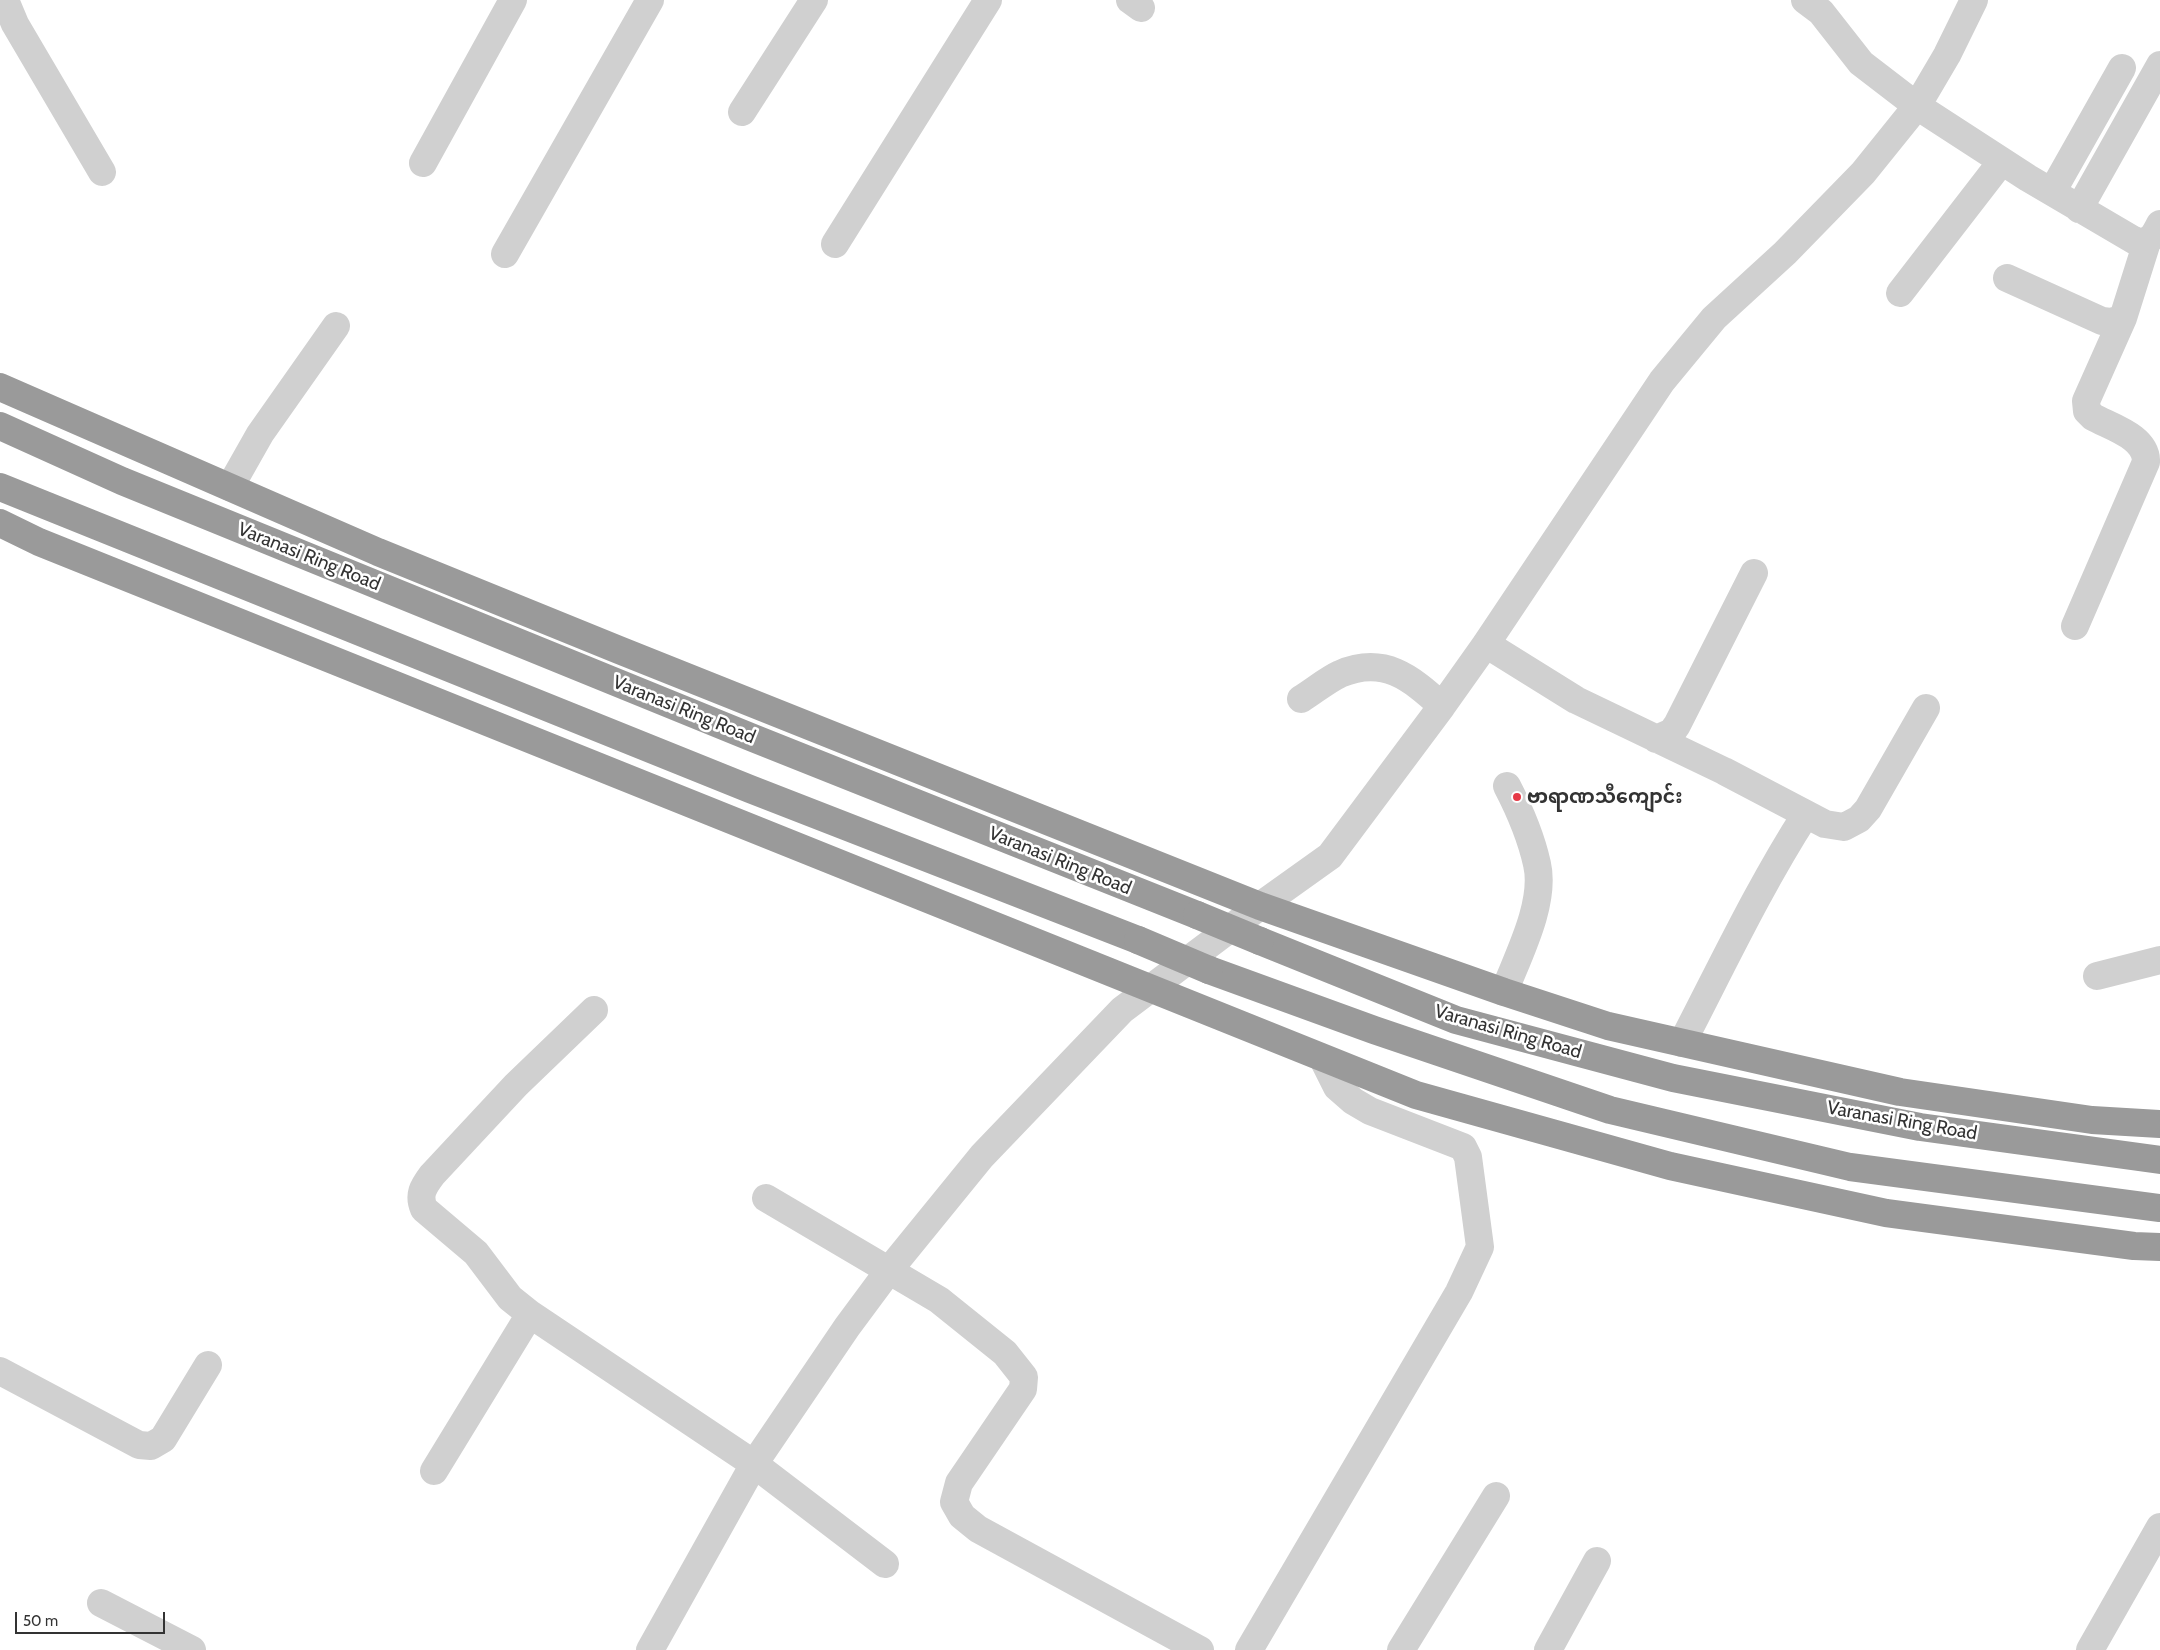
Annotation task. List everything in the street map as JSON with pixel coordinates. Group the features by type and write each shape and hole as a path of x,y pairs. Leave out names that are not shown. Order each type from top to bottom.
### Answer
{"highway":[{"path":"0,387 387,555 619,650 1260,906 1504,992 1608,1026 1900,1092 2092,1120 2160,1124"},
{"name":"Varanasi Ring Road","path":"0,426 122,481 1456,1020 1673,1078 1920,1127 2160,1160"},
{"name":"Varanasi Ring Road","path":"0,487 741,786 1138,940 1209,970 1374,1030 1610,1110 1850,1167 2160,1208"},
{"path":"0,523 39,542 1416,1095 1670,1166 1886,1213 2134,1246 2160,1247"}],"street":[{"path":"5,0 20,33 102,172"},
{"path":"423,163 513,0"},
{"path":"504,254 650,0"},
{"path":"742,112 814,0"},
{"path":"835,244 988,0"},
{"path":"1805,0 1821,12 1861,63 1917,106 2120,234 2137,242 2154,233"},
{"path":"650,1650 754,1464 847,1327 890,1269 982,1156 1122,1010 1330,856 1486,644 1662,381 1714,318 1785,253 1863,173 1917,106 1947,55 1974,0"},
{"path":"2079,209 2160,65"},
{"path":"2052,192 2122,68"},
{"path":"1900,293 2002,161"},
{"path":"2075,626 2146,462 2146,454 2139,443 2093,417 2088,411 2086,401 2123,318 2154,233"},
{"path":"2007,278 2102,321 2111,322 2123,318"},
{"path":"230,487 260,434 336,326"},
{"path":"1656,739 1672,732 1677,725 1754,573"},
{"path":"1486,644 1576,700 1825,824 1844,827 1859,819 1868,809 1926,708"},
{"path":"1301,699 1339,674 1362,667 1385,668 1416,682 1442,706"},
{"path":"1504,992 1532,918 1538,885 1538,865 1522,815 1507,786"},
{"path":"1682,1043 1753,904 1783,850 1806,814"},
{"path":"2097,976 2160,960"},
{"path":"594,1010 516,1085 432,1176 422,1190 421,1202 424,1209 476,1253 510,1298 530,1314 754,1464 885,1564"},
{"path":"1249,1650 1459,1292 1480,1247 1468,1157 1463,1148 1370,1111 1353,1101 1336,1087 1323,1059"},
{"path":"766,1198 890,1269 946,1306 1005,1353 1024,1377 1023,1390 959,1483 954,1502 962,1516 978,1529 1004,1544 1200,1650"},
{"path":"434,1471 530,1314"},
{"path":"0,1371 139,1445 151,1446 163,1439 208,1365"},
{"path":"1401,1650 1496,1496"},
{"path":"2090,1650 2156,1545"},
{"path":"1548,1650 1597,1561"},
{"path":"101,1603 192,1650"}],"place":[{"name":"ဗာရာဏသီကျောင်း","path":"1517,797"}]}
